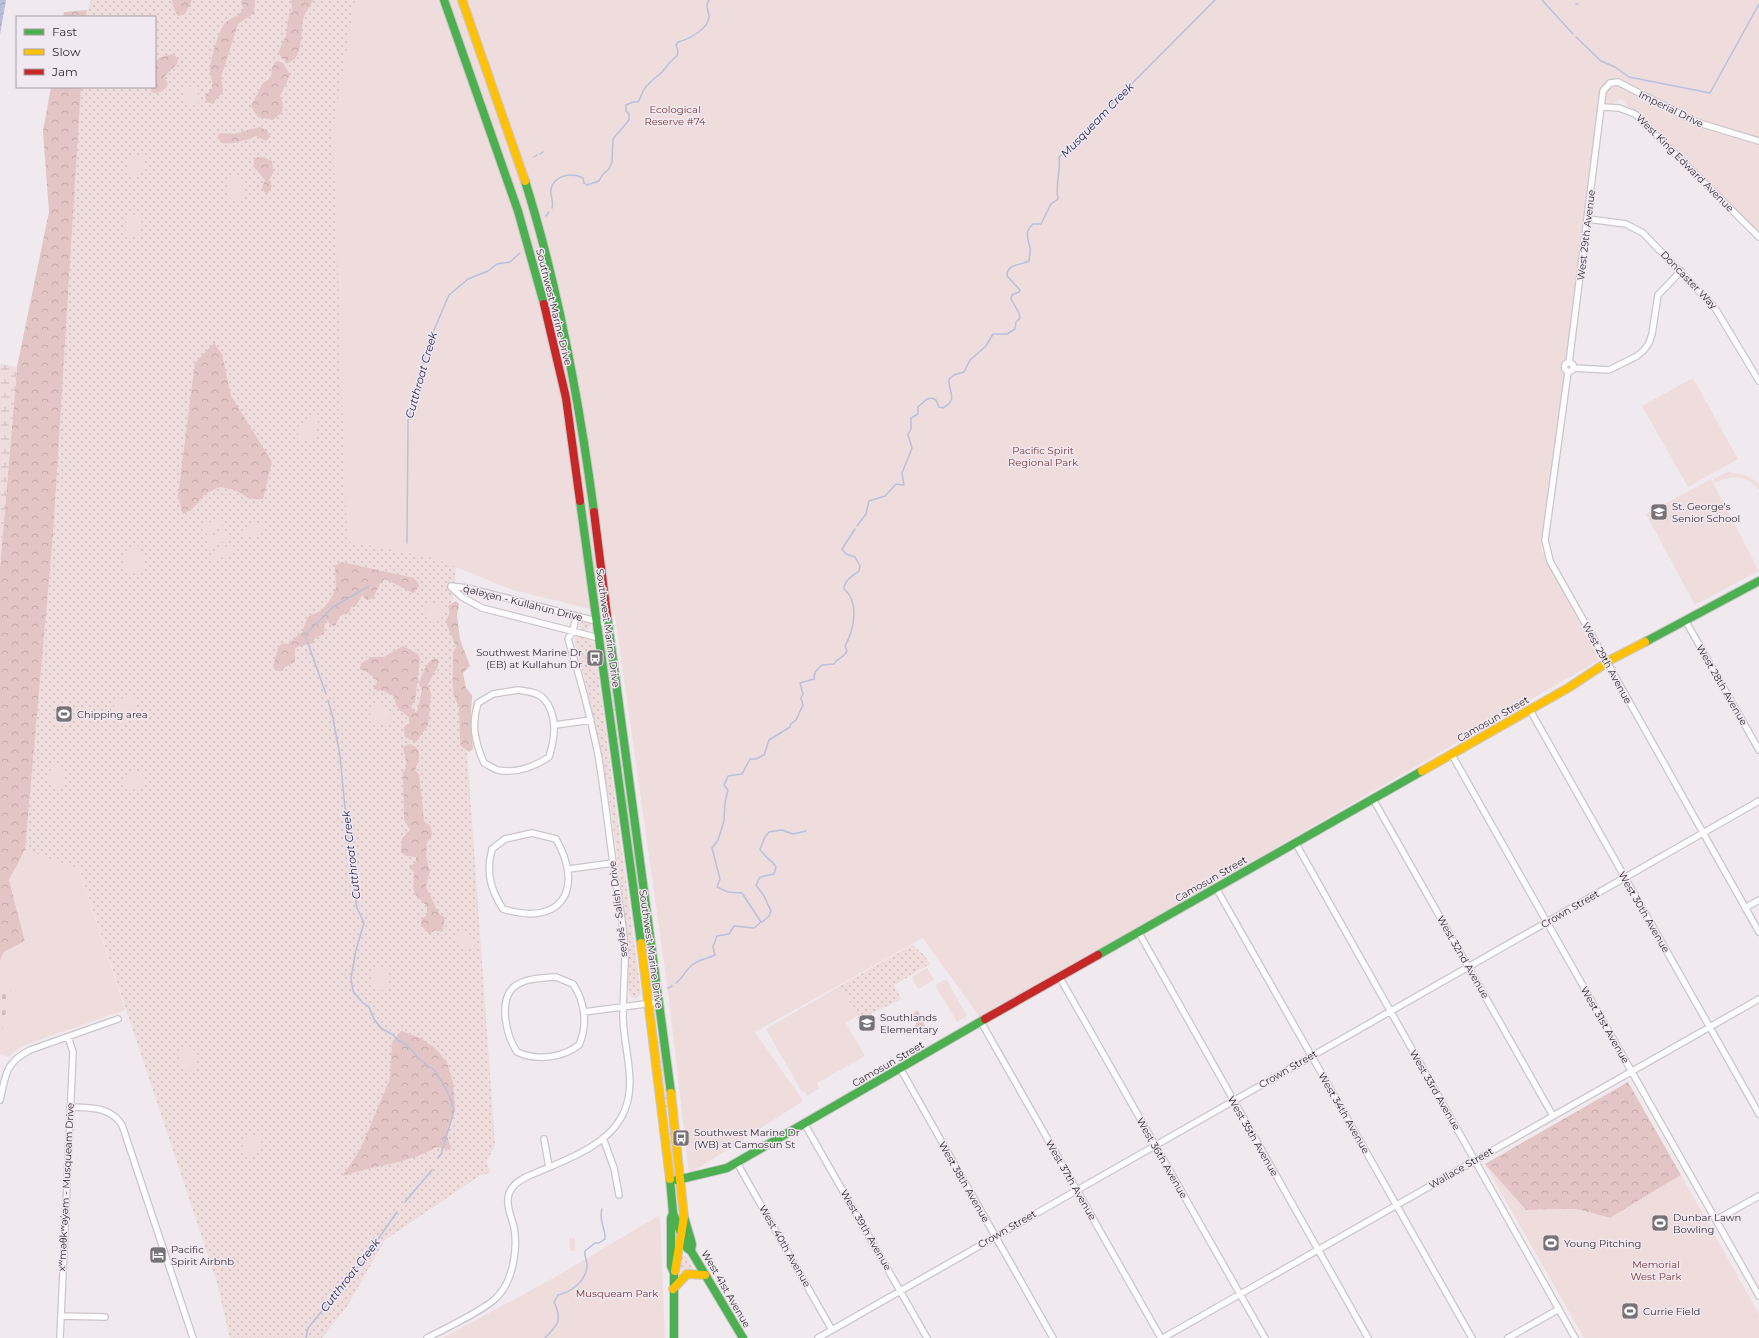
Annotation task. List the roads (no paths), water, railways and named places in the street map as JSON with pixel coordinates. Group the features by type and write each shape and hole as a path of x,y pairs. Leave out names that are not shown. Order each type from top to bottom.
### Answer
{"main road":[{"name":"Southwest Marine Drive","path":"444,0 509,184 548,317 568,413 649,1004 671,1186 673,1214 671,1218 671,1266 674,1273"},
{"name":"Southwest Marine Drive","path":"462,0 520,166 544,243 558,296 583,431 660,1002 681,1178 684,1217 680,1232 674,1273 674,1338"},
{"name":"Camosun Street","path":"671,1186 681,1178 719,1171 737,1163 804,1123 1139,933 1295,842 1452,755 1530,710 1606,663 1759,581"},
{"name":"West 41st Avenue","path":"673,1214 676,1217 680,1232 687,1248 691,1251 743,1338"},
{"name":"West 41st Avenue","path":"684,1217 692,1244 691,1251"},
{"path":"673,1289 687,1274 705,1275"}],"street":[{"name":"Imperial Drive","path":"1601,107 1604,91 1607,86 1618,82 1696,122 1759,141"},
{"name":"West 29th Avenue","path":"1601,107 1569,362 1573,364 1553,475 1545,540 1546,550 1553,568 1759,932"},
{"name":"West King Edward Avenue","path":"1601,107 1619,108 1635,114 1759,237"},
{"name":"Doncaster Way","path":"1588,219 1626,224 1636,228 1681,271 1716,308 1759,381"},
{"path":"1571,370 1609,370 1637,356 1644,350 1649,343 1652,334 1658,295 1681,271"},
{"name":"q̓ələχən - Kullahun Drive","path":"599,638 482,608 462,597 451,586 467,588 608,624"},
{"name":"seyləš - Salish Drive","path":"426,1338 487,1305 498,1297 508,1278 514,1258 514,1228 509,1213 508,1198 512,1188 522,1179 584,1150 603,1138 621,1119 630,1094 624,1007 625,951 598,756 591,720 568,639 573,631 576,617"},
{"name":"West 28th Avenue","path":"1685,620 1759,750"},
{"path":"518,690 532,692 544,698 555,725 554,741 549,757 534,766 520,770 498,770 484,763 473,731 474,716 478,703 493,694 518,690"},
{"name":"West 30th Avenue","path":"1530,710 1759,1114"},
{"path":"555,725 591,720"},
{"name":"West 31st Avenue","path":"1452,755 1759,1296"},
{"name":"West 32nd Avenue","path":"1373,799 1553,1116"},
{"name":"Crown Street","path":"818,1338 1232,1100 1759,801"},
{"path":"532,834 556,839 564,854 569,869 569,886 565,897 555,907 543,912 520,914 503,909 494,894 489,878 488,862 492,848 505,839 532,834"},
{"name":"West 33rd Avenue","path":"1295,842 1575,1338"},
{"path":"569,869 613,863"},
{"name":"West 34th Avenue","path":"1216,888 1472,1338"},
{"path":"1745,908 1759,900"},
{"name":"West 35th Avenue","path":"1139,933 1232,1100 1368,1338"},
{"path":"542,978 565,979 573,984 578,991 584,1012 584,1033 579,1045 565,1053 540,1058 517,1052 508,1032 506,1017 508,995 514,986 527,981 542,978"},
{"name":"West 36th Avenue","path":"1060,978 1265,1338"},
{"name":"Wallace Street","path":"1162,1338 1759,999"},
{"path":"584,1012 660,1002"},
{"path":"0,1100 6,1074 11,1062 17,1056 118,1018"},
{"name":"West 37th Avenue","path":"981,1022 1162,1338"},
{"name":"xʷməθkʷəy̓əm - Musqueam Drive","path":"60,1338 73,1052 68,1037"},
{"name":"West 38th Avenue","path":"900,1068 1053,1338"},
{"path":"70,1107 106,1110 117,1118 122,1125 193,1338"},
{"name":"West 39th Avenue","path":"804,1123 927,1338"},
{"path":"544,1138 549,1167"},
{"path":"603,1138 614,1168 619,1196"},
{"name":"West 40th Avenue","path":"737,1163 832,1330"},
{"path":"1716,1220 1759,1196"},
{"path":"1508,1338 1559,1309"},
{"path":"61,1316 106,1317"}],"water":[{"path":"0,0 6,0 0,35"}],"waterway":[{"name":"Cutthroat Creek","path":"552,208 553,203 551,189 553,184 560,178 569,175 579,176 583,178 584,183 587,185 599,181 603,174 609,169 612,162 613,139 629,120 626,105 633,102 638,102 643,91 651,81 677,56 678,51 676,45 678,42 698,33 706,25 709,16 707,6 709,0"},
{"name":"Musqueam Creek","path":"857,526 866,514 869,501 885,496 896,484 904,485 902,473 912,448 908,435 911,429 911,418 918,414 918,407 927,399 932,398 936,400 939,407 943,408 948,405 952,398 949,379 954,375 964,372 970,360 986,346 993,334 1007,334 1015,329 1016,322 1020,318 1019,313 1011,299 1012,295 1020,290 1007,276 1008,272 1012,267 1029,261 1030,250 1027,235 1028,230 1033,224 1041,224 1051,204 1058,199 1057,188 1059,157 1215,0"},
{"name":"Musqueam Creek","path":"1542,0 1573,34"},
{"name":"Musqueam Creek","path":"1576,37 1601,61 1615,67 1629,77 1710,93 1759,4"},
{"name":"Cutthroat Creek","path":"546,216 549,212"},
{"name":"Cutthroat Creek","path":"407,543 408,421 428,344 449,295 468,279 488,271 497,264 510,262 520,253"},
{"name":"Musqueam Creek","path":"676,983 693,964 715,955 713,947 717,936 729,934 734,926 754,928 761,922 742,893 728,892 717,887 720,879 712,848 718,840 724,821 725,802 728,790 724,785 728,776 742,774 750,759 756,759 764,755 769,740 790,727 796,720 803,705 801,698 803,694 800,683 814,679 815,672 822,665 834,664 847,651 845,646 853,624 854,609 852,601 844,589 844,586 849,579 859,571 860,566 855,557 846,554 842,549 855,529"},
{"name":"Cutthroat Creek","path":"326,694 305,635 333,607 369,586"},
{"name":"Cutthroat Creek","path":"328,700 340,756 352,880 357,908 364,923 356,950 351,978 353,991 362,1002 369,1007 374,1019 381,1028 407,1045 420,1060 435,1071 446,1089 454,1111 441,1154 438,1158"},
{"path":"762,922 769,916 771,911 764,896 756,885 760,877 774,874 776,867 760,849 765,837 769,832 782,830 793,834 806,831"},
{"name":"Musqueam Creek","path":"668,988 672,986"},
{"name":"Cutthroat Creek","path":"405,1202 432,1170"},
{"name":"Musqueam Creek","path":"545,1338 553,1330 557,1322 558,1314 554,1302 558,1295 563,1294 577,1286 586,1272 587,1263 585,1251 595,1243 599,1243 605,1239 601,1221 602,1209"},
{"name":"Cutthroat Creek","path":"306,1338 308,1328 362,1262 397,1212"}],"place":[{"name":"St. George's Senior School","path":"1659,512"},
{"name":"Southwest Marine Dr (EB) at Kullahun Dr","path":"595,658"},
{"name":"Chipping area","path":"64,714"},
{"name":"Southlands Elementary","path":"867,1023"},
{"name":"Southwest Marine Dr (WB) at Camosun St","path":"681,1138"},
{"name":"Dunbar Lawn Bowling","path":"1660,1223"},
{"name":"Young Pitching","path":"1551,1243"},
{"name":"Pacific Spirit Airbnb","path":"158,1255"},
{"name":"Currie Field","path":"1630,1311"}],"park label":[{"name":"Ecological Reserve #74","path":"675,114"},
{"name":"Pacific Spirit Regional Park","path":"1043,456"},
{"name":"Memorial West Park","path":"1656,1270"},
{"name":"Musqueam Park","path":"617,1293"}]}
